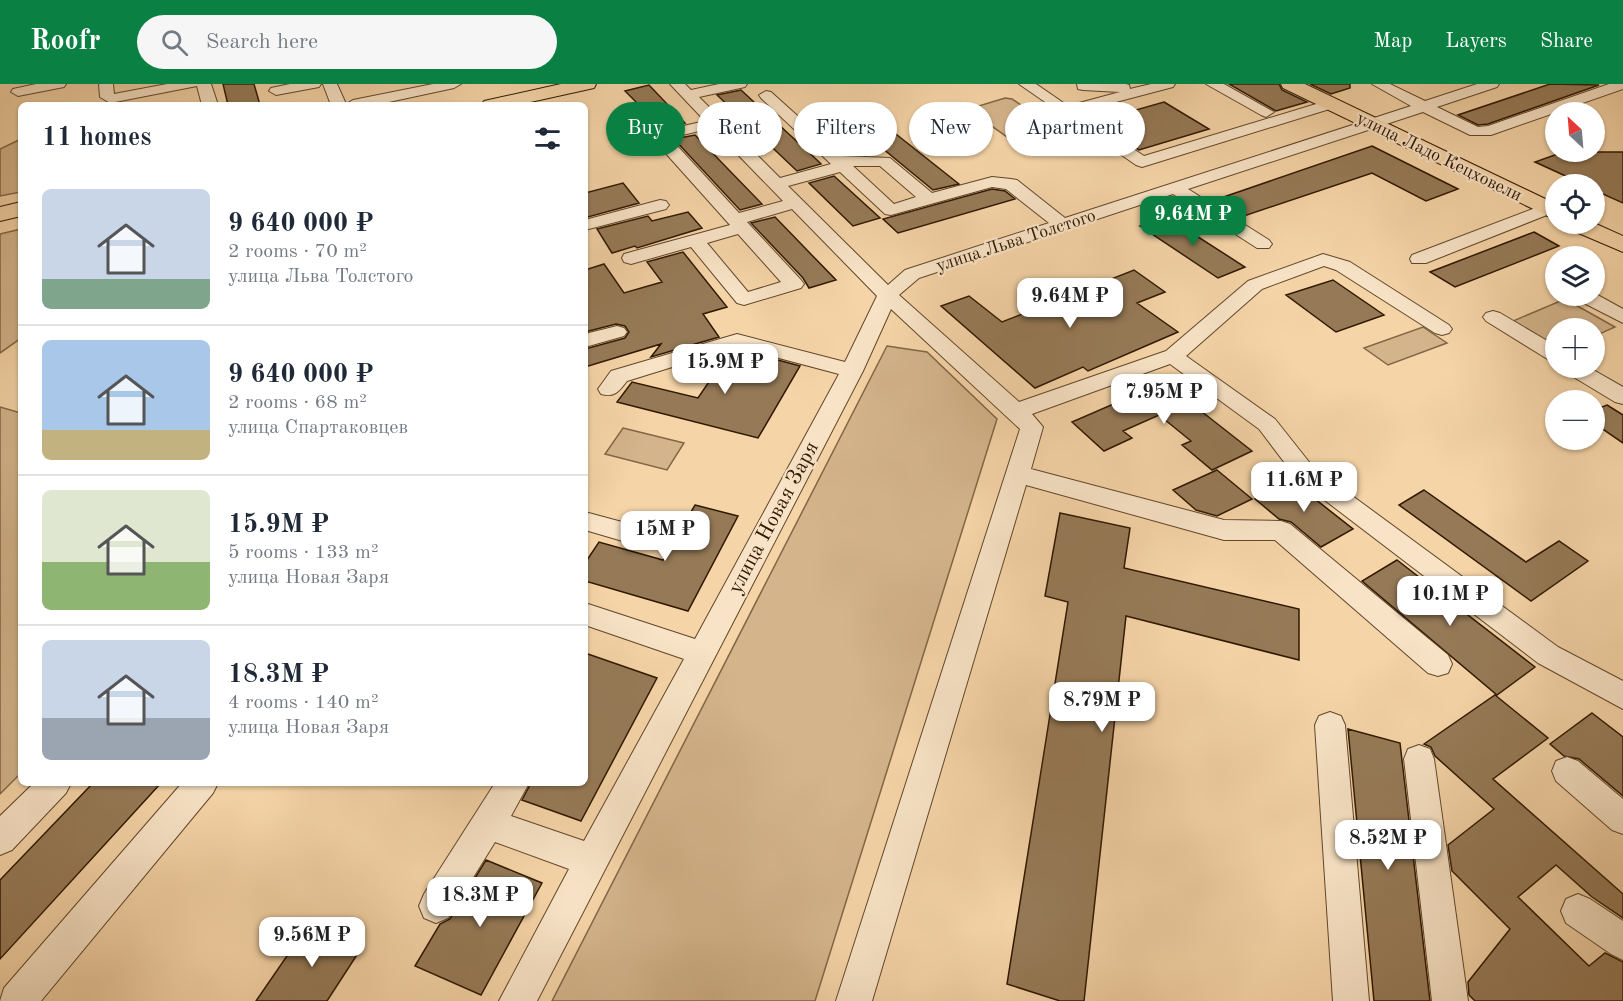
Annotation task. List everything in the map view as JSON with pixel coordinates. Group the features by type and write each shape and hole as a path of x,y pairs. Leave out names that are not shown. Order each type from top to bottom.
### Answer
{"main road":[{"path":"505,102 587,84"},
{"name":"улица Ладо Кецховели","path":"1290,84 1545,208"},
{"path":"0,214 18,210"},
{"path":"1599,234 1623,245"}],"street":[{"path":"18,92 59,84"},
{"path":"106,84 107,97 110,99 191,84"},
{"path":"204,84 209,102"},
{"path":"277,93 314,84"},
{"path":"330,84 338,102"},
{"path":"367,102 454,84"},
{"path":"682,90 740,84"},
{"path":"1026,84 1053,102"},
{"path":"1082,85 1136,88 1138,84"},
{"path":"1099,102 1168,84"},
{"path":"1213,84 1266,112"},
{"path":"1379,84 1476,132 1491,130 1623,84"},
{"path":"1443,84 1464,93"},
{"name":"улица Льва Толстого","path":"886,295 912,274 1492,84"},
{"path":"1082,85 1106,100"},
{"path":"682,90 697,105"},
{"path":"766,95 891,210 992,182 1011,184 1064,226"},
{"path":"1142,162 1331,104"},
{"path":"677,156 794,284 744,299 696,241"},
{"path":"748,156 886,295 1032,427 854,1001"},
{"path":"1133,156 1263,244"},
{"path":"776,184 840,164 884,161 929,200"},
{"path":"631,258 696,241 795,203"},
{"path":"588,224 660,206"},
{"path":"1419,259 1545,213"},
{"path":"1014,412 1173,356 1255,285 1323,260 1343,266 1442,329"},
{"name":"улица Новая Заря","path":"517,1001 852,371 886,295"},
{"path":"1603,306 1623,317"},
{"path":"1493,317 1545,349"},
{"path":"588,340 617,332"},
{"path":"609,389 619,376 737,340 852,371"},
{"path":"1173,356 1267,424 1305,473 1314,480 1548,656 1623,696"},
{"path":"1592,378 1623,397"},
{"path":"1016,474 1224,530 1281,531 1438,664"},
{"path":"588,524 650,539"},
{"path":"588,615 703,653"},
{"path":"1330,726 1351,1001"},
{"path":"1419,759 1450,1001"},
{"path":"1567,771 1623,819"},
{"path":"0,839 52,786"},
{"path":"17,1001 199,786"},
{"path":"436,906 511,786"},
{"path":"488,824 591,860"},
{"path":"1578,911 1623,942"}],"shaded area":[{"path":"1005,98 1016,102 1005,102 1005,135 993,127 992,102"},
{"path":"18,140 18,193 0,196 0,149"},
{"path":"18,230 18,340 0,353 0,234"},
{"path":"1548,306 1578,306 1599,318 1545,318 1545,340 1513,321"},
{"path":"1605,321 1615,327 1605,332"},
{"path":"1423,327 1447,343 1388,365 1364,348"},
{"path":"887,346 927,352 997,419 815,1001 552,1001"},
{"path":"0,407 18,412 18,776 0,794"},
{"path":"623,428 684,443 667,470 605,454"}],"building":[{"path":"223,84 254,84 259,102 227,102"},
{"path":"1229,84 1279,84 1282,90 1307,102 1276,111"},
{"path":"1310,84 1350,84 1350,88 1331,94"},
{"path":"1550,84 1599,85 1545,102 1545,104 1488,124 1478,125 1458,115"},
{"path":"649,85 665,102 636,102 625,91"},
{"path":"741,90 754,102 724,102 717,95"},
{"path":"1164,102 1209,129 1145,148 1145,107"},
{"path":"782,128 794,139 794,156 812,156 821,164 797,171 781,156"},
{"path":"695,135 697,156 715,156 762,204 740,210 685,151 685,137"},
{"path":"897,135 909,144 909,156 924,156 959,184 933,190 892,156 897,156"},
{"path":"1372,146 1458,189 1426,201 1372,173 1238,218 1212,201"},
{"path":"1605,152 1623,152 1623,203 1605,195 1605,174 1561,174 1535,162 1545,158 1545,162 1605,162"},
{"path":"834,176 880,218 853,226 809,183"},
{"path":"623,183 639,203 588,217 588,192"},
{"path":"992,189 1005,191 1015,199 898,233 883,219"},
{"path":"688,212 702,228 637,248 635,246 612,253 597,229 648,216 652,221"},
{"path":"775,217 836,280 809,288 803,278 751,223"},
{"path":"1167,217 1245,267 1218,278 1140,226"},
{"path":"1534,232 1559,246 1545,246 1545,252 1455,287 1430,272"},
{"path":"683,252 727,307 703,314 719,337 651,357 661,344 588,366 588,348 625,338 629,332 625,326 616,324 588,331 588,269 604,264 624,293 662,282 647,262"},
{"path":"1134,270 1165,292 1137,303 1178,332 1088,371 1083,367 1035,388 941,306 969,296 1002,322"},
{"path":"1333,280 1384,315 1336,332 1286,295"},
{"path":"737,349 800,366 758,438 617,402 632,382 698,398 730,351"},
{"path":"1164,382 1252,451 1212,470 1182,445 1191,441 1159,415 1123,431 1132,438 1104,451 1072,422"},
{"path":"1605,406 1623,415 1623,443 1605,431"},
{"path":"1217,470 1252,499 1217,516 1196,510 1173,490"},
{"path":"1291,480 1353,529 1321,547 1291,522 1279,519 1255,499"},
{"path":"1424,490 1526,562 1559,541 1588,561 1531,601 1399,505"},
{"path":"695,505 738,516 688,611 588,582 588,558 599,542 663,560"},
{"path":"1060,513 1130,528 1124,568 1299,609 1299,660 1126,616 1084,1001 1060,1001 1007,984 1068,602 1045,596"},
{"path":"1397,560 1535,667 1497,695 1362,581"},
{"path":"588,654 657,678 581,821 522,800 529,786 588,786"},
{"path":"1495,695 1548,738 1493,779 1623,894 1623,918 1592,897 1556,865 1518,897 1589,966 1605,953 1623,962 1623,1001 1475,1001 1469,995 1468,982 1510,929 1452,871 1448,845 1494,809 1435,756 1431,747 1424,744"},
{"path":"1592,713 1623,737 1623,796 1579,759 1564,756 1550,744"},
{"path":"1348,729 1400,743 1430,1001 1374,1001"},
{"path":"90,786 158,786 0,959 0,880"},
{"path":"486,860 542,883 481,995 415,966 440,924 450,919"},
{"path":"309,924 362,947 327,1001 256,1001"}]}
